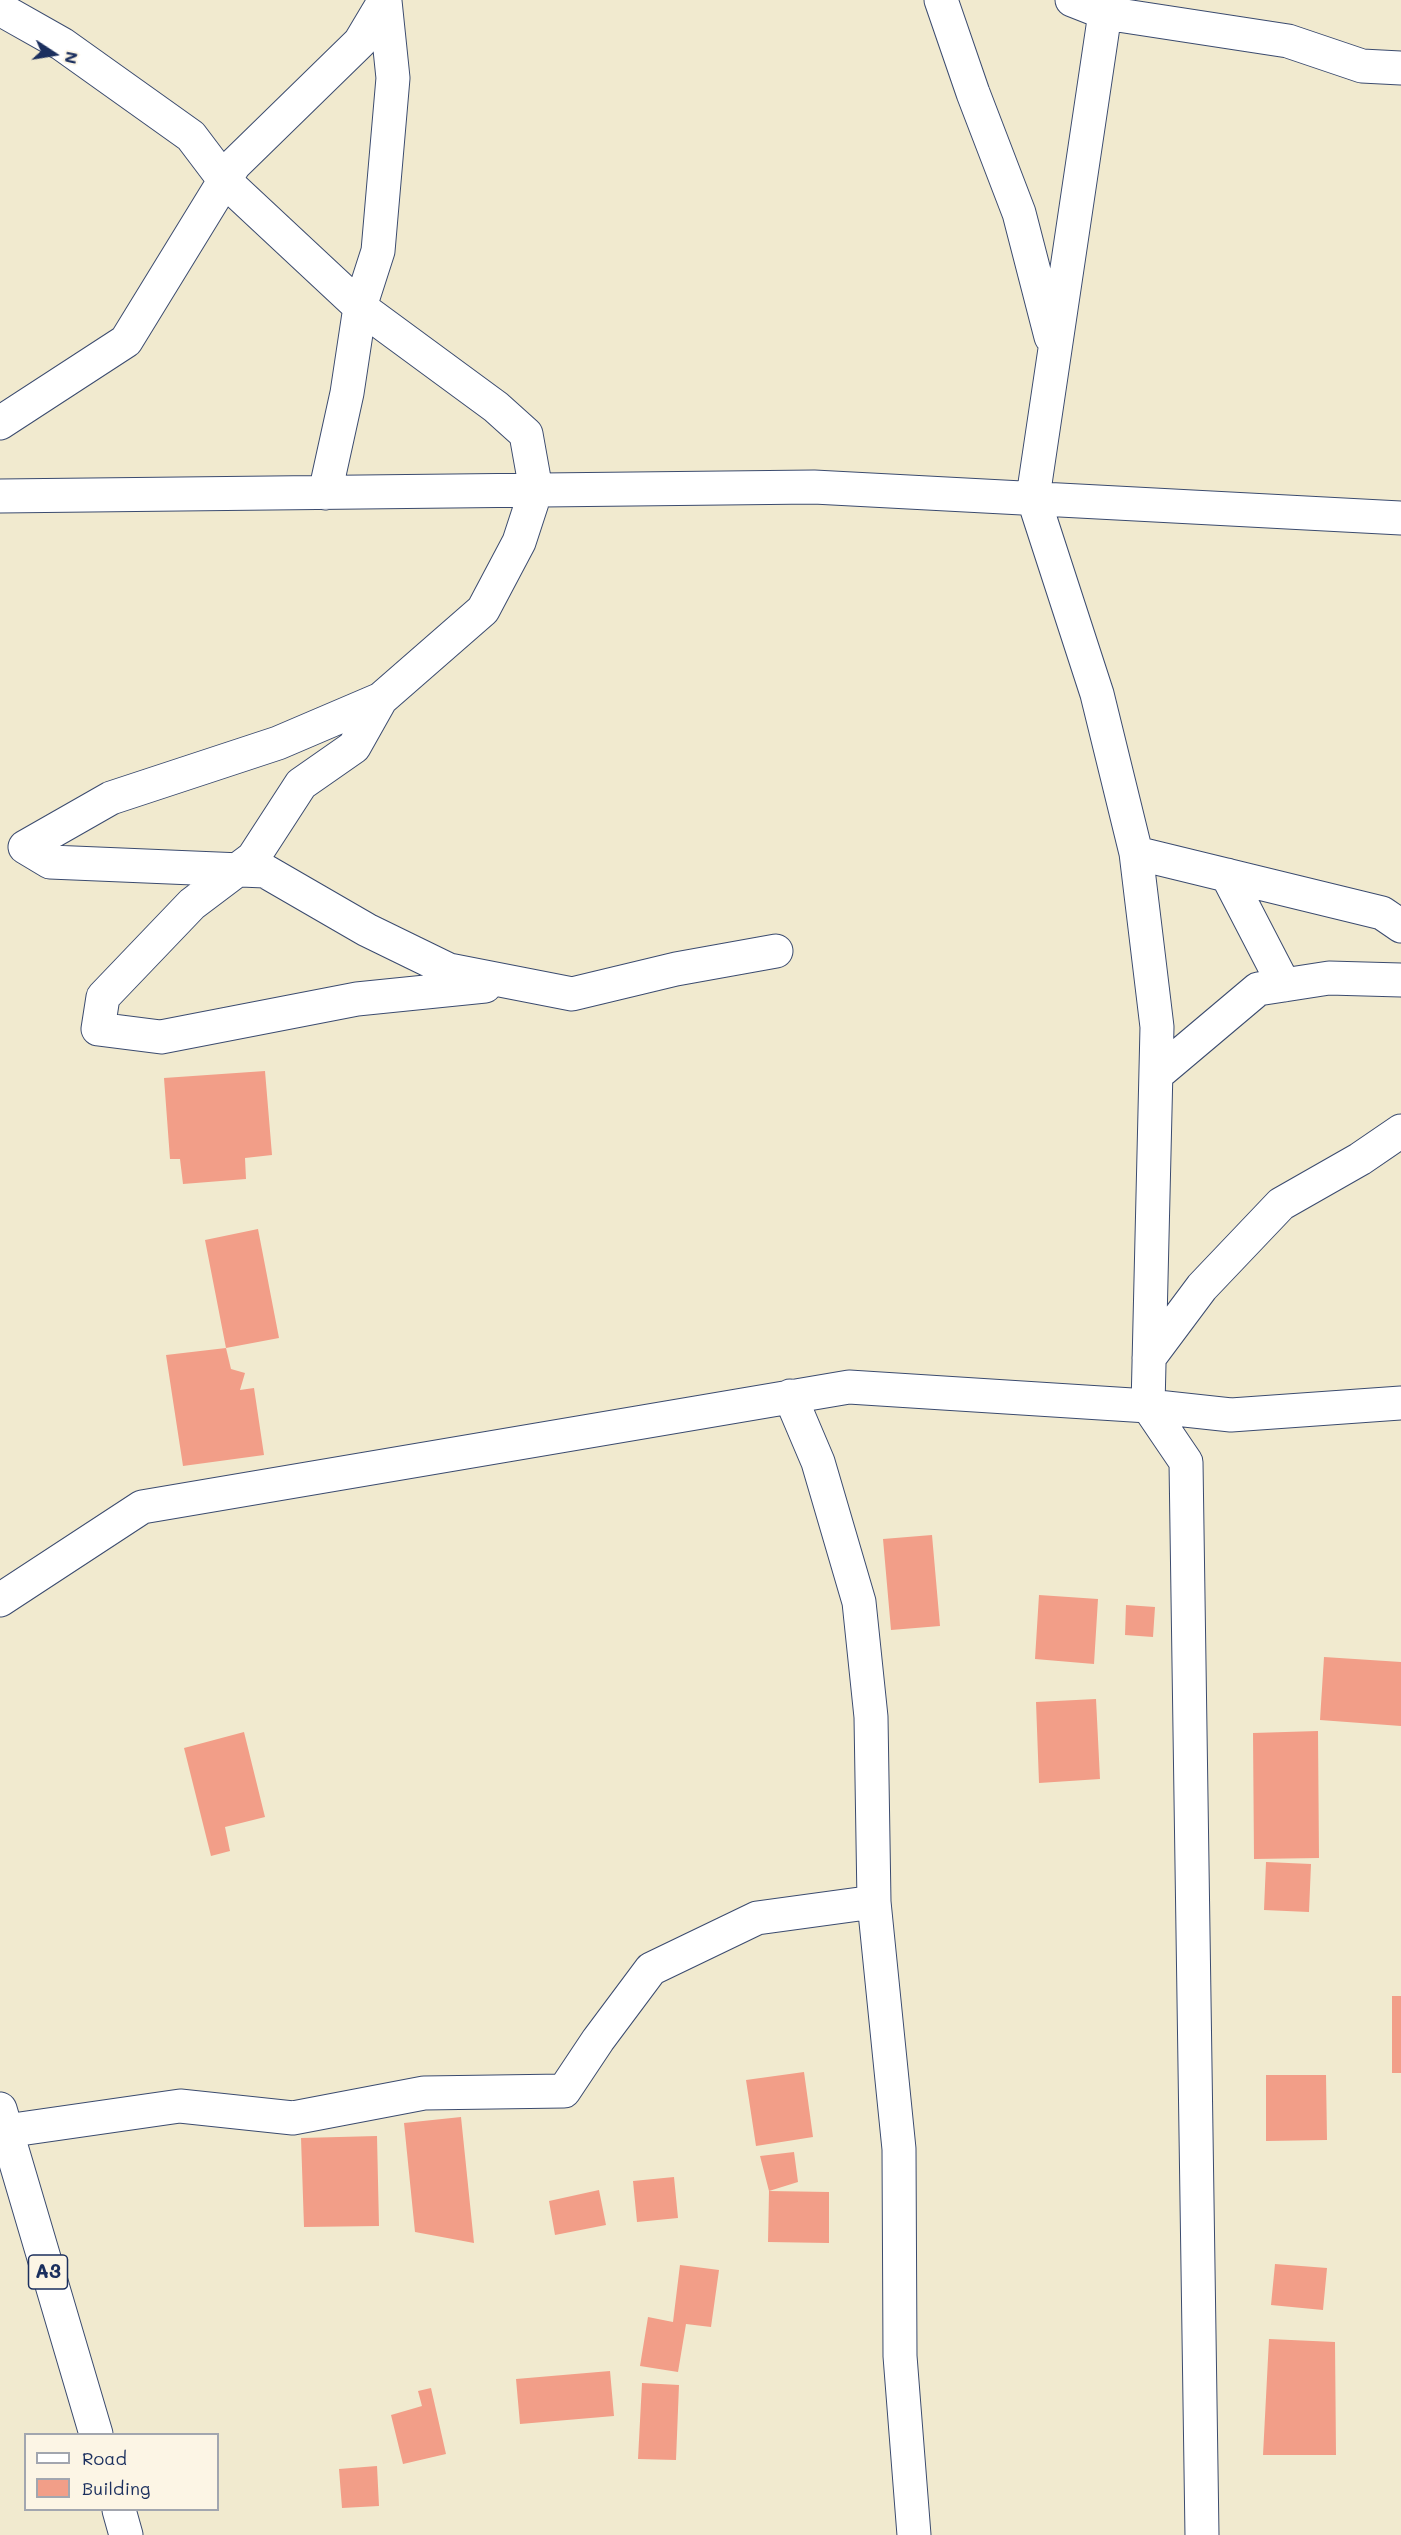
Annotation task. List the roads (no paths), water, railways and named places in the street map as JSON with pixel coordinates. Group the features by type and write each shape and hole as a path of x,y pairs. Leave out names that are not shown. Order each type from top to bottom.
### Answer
{"main road":[{"path":"0,423 126,341 234,165 360,42 385,0"},
{"path":"326,493 347,393 360,308 378,251 393,78 385,0"},
{"path":"941,0 973,93 1019,213 1054,352"},
{"path":"1072,0 1288,41 1362,66 1401,68"},
{"path":"1108,7 1033,497 1097,694 1136,853 1157,1027 1148,1406 1186,1462 1202,2535"},
{"path":"0,9 63,44 191,136 225,181 360,308 496,408 526,434 536,490 519,542 483,610 381,699 278,743 111,798 12,852"},
{"path":"0,496 814,487 1401,518"},
{"path":"381,699 354,747 301,784 253,858 192,904 103,997 98,1029 160,1037 357,999 517,983"},
{"path":"12,852 50,862 265,871 368,930 449,970 572,994 676,969 776,951"},
{"path":"1136,853 1382,913 1401,926"},
{"path":"1227,875 1284,985"},
{"path":"1156,1075 1258,989 1329,978 1401,980"},
{"path":"1149,1358 1202,1287 1281,1204 1360,1159 1401,1131"},
{"path":"0,1600 142,1507 849,1387 1148,1406 1231,1415 1401,1403"},
{"path":"790,1396 818,1462 859,1602 871,1717 874,1902 899,2149 900,2356 914,2535"},
{"path":"2,2126 180,2106 293,2118 424,2093 564,2091 598,2040 651,1969 757,1918 874,1902"},
{"name":"A3","path":"2,2126 96,2433"},
{"path":"119,2511 126,2535"}]}
